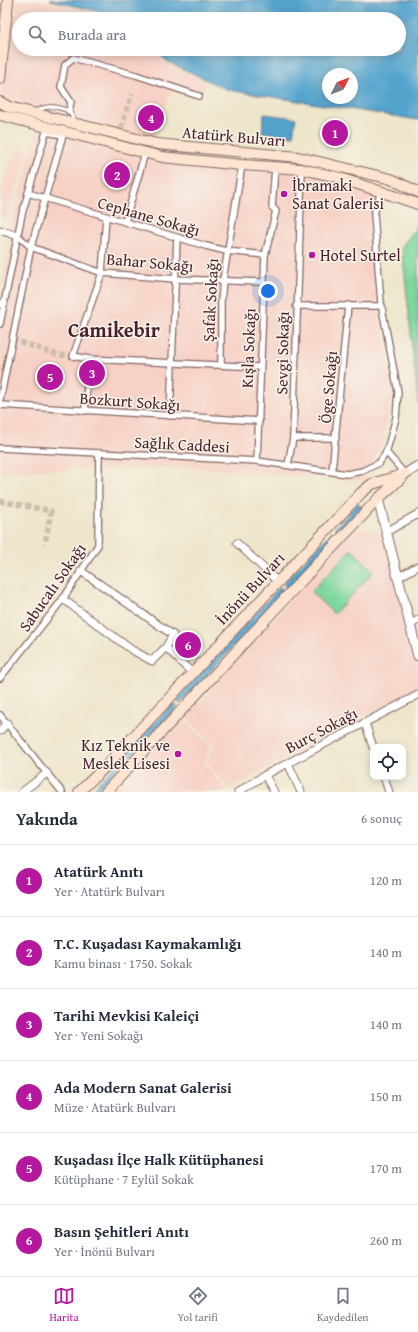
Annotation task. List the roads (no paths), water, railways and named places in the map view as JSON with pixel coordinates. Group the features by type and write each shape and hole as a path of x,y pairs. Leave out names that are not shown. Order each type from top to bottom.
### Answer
{"main road":[{"path":"0,79 8,0"},
{"name":"Atatürk Bulvarı","path":"0,102 9,107 168,146 298,157 395,181 418,192"},
{"name":"Atatürk Bulvarı","path":"0,115 145,153 155,158 242,166 302,169 337,177 418,204"},
{"path":"381,192 382,186 395,181 401,189 396,196"},
{"name":"İnönü Bulvarı","path":"106,792 378,499 405,474"},
{"name":"İnönü Bulvarı","path":"79,792 361,493 372,484 405,474"},
{"path":"86,792 93,778"}],"street":[{"path":"69,111 71,102 61,86 65,65 73,58 149,79 200,96"},
{"path":"0,324 1,302 28,193 46,132 63,136 31,247 0,400"},
{"path":"125,222 145,153"},
{"name":"Şafak Sokağı","path":"221,365 222,280 226,251 237,203 242,166"},
{"name":"Kışla Sokağı","path":"257,461 265,255 276,211 272,207 275,168"},
{"name":"Sevgi Sokağı","path":"288,465 293,438 296,306 302,169"},
{"path":"381,192 374,214 382,306 398,392 396,418 386,452 405,474"},
{"name":"Cephane Sokağı","path":"28,193 177,238 226,251 265,255"},
{"path":"106,217 102,273 73,356 89,359 260,367"},
{"path":"0,230 18,236"},
{"name":"Bahar Sokağı","path":"18,236 31,247 102,273 175,279 264,282"},
{"path":"170,416 177,238"},
{"name":"Öge Sokağı","path":"332,471 348,305"},
{"path":"296,306 382,306"},
{"path":"85,411 89,359"},
{"name":"Bozkurt Sokağı","path":"0,405 259,421"},
{"path":"293,438 336,438"},
{"name":"Sağlık Caddesi","path":"0,448 257,461 347,474 362,471 379,463 386,452"},
{"name":"Sabucalı Sokağı","path":"0,678 63,599 98,545 99,453"},
{"name":"İnönü Bulvarı","path":"405,474 418,466"},
{"path":"378,499 397,578 414,623 418,656"},
{"path":"386,532 418,514"},
{"path":"237,543 277,581"},
{"path":"397,578 418,566"},
{"path":"63,599 132,650 152,661 166,647 173,635 81,571"},
{"path":"166,647 192,673"},
{"name":"Burç Sokağı","path":"238,792 265,775 418,695"},
{"path":"0,715 62,792"},
{"path":"0,731 7,723"},
{"path":"365,723 372,744"},
{"path":"288,763 301,792"},
{"path":"22,792 47,773"},
{"path":"265,775 274,792"},
{"path":"385,780 389,792"}],"lane":[{"path":"33,113 47,106 57,106 69,111 76,124"}],"water":[{"path":"50,0 418,0 418,120 228,90 168,62 161,56 406,56 406,12 99,12"},
{"path":"264,114 296,118 293,136 262,132"},
{"path":"358,503 362,507 338,532 335,528"},
{"path":"332,532 336,535 288,589 283,584"},
{"path":"280,587 285,591 180,704 176,699"},
{"path":"173,703 178,707 98,789 95,787"}],"tunnel":[{"path":"121,128 132,94"},
{"path":"12,339 58,355 73,356"},
{"path":"0,501 51,511 45,544"}],"place":[{"name":"Ada Modern Sanat Galerisi","path":"151,118"},
{"name":"Atatürk Anıtı","path":"335,133"},
{"name":"T.C. Kuşadası Kaymakamlığı","path":"117,175"},
{"name":"İbramaki Sanat Galerisi","path":"284,194"},
{"name":"Hotel Surtel","path":"312,255"},
{"name":"Tarihi Mevkisi Kaleiçi","path":"92,373"},
{"name":"Kuşadası İlçe Halk Kütüphanesi","path":"50,377"},
{"name":"Basın Şehitleri Anıtı","path":"188,645"},
{"name":"Kız Teknik ve Meslek Lisesi","path":"178,754"}],"district":[{"name":"Camikebir","path":"114,329"}]}
